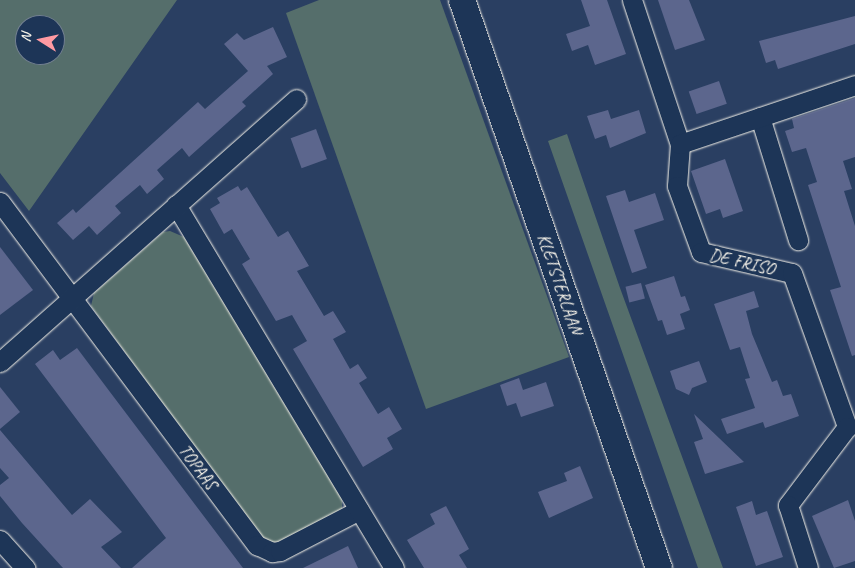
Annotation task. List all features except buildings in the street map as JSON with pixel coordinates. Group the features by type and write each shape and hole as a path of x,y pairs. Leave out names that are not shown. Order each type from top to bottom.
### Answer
{"main road":[{"name":"KLETSTERLAAN","path":"462,0 659,568"}],"street":[{"name":"DE FRISO","path":"632,0 680,144 677,186 701,252 792,273 851,429 788,506 808,568"},
{"path":"680,144 855,85"},
{"path":"0,362 296,99"},
{"path":"760,117 798,240"},
{"name":"TOPAAS","path":"0,202 258,545 272,552 280,551 359,510"},
{"path":"176,205 394,568"},
{"path":"0,540 25,568"}],"green space":[{"path":"0,0 177,0 29,211 0,173"},
{"path":"319,0 440,0 569,357 426,409 286,13"},
{"path":"567,134 620,288 723,568 698,568 548,141"},
{"path":"170,231 184,237 342,498 342,510 286,541 270,543 261,538 91,306 94,293 163,232"}]}
